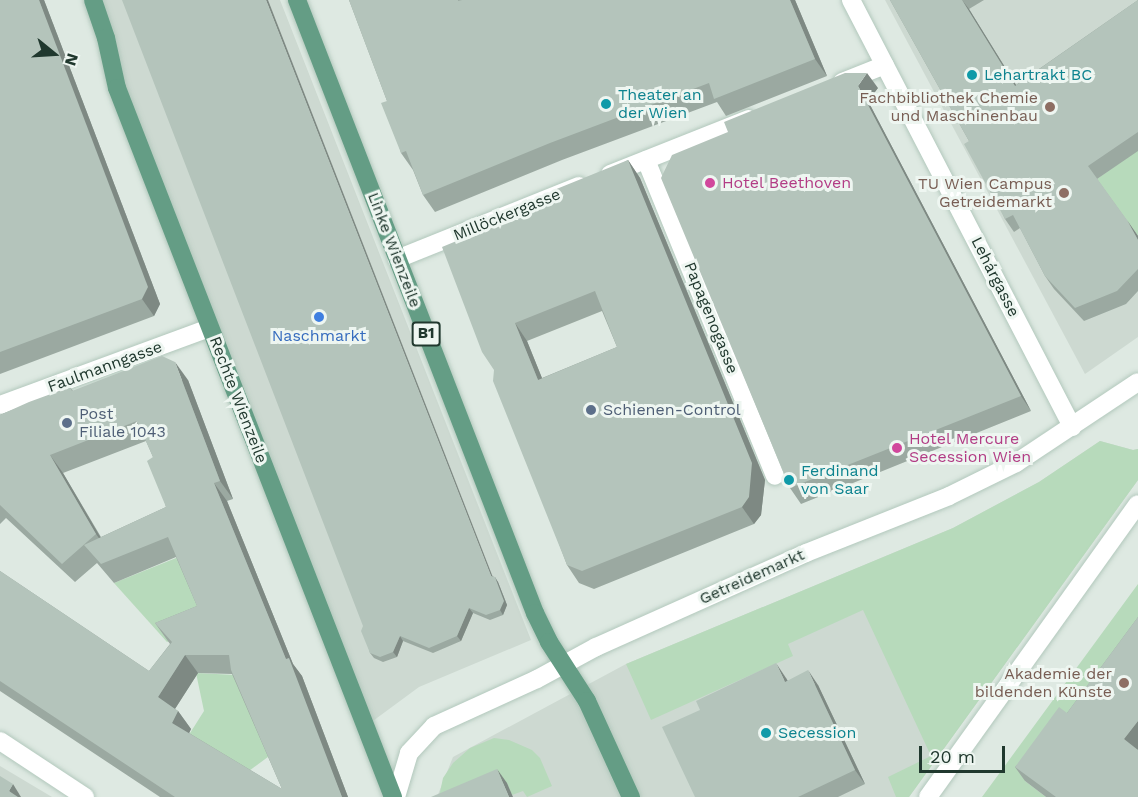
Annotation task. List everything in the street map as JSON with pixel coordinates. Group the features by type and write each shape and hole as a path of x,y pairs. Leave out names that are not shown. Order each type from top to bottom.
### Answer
{"main road":[{"name":"Rechte Wienzeile","path":"93,0 106,38 117,88 395,797"},
{"name":"Linke Wienzeile","path":"297,0 536,613 549,642 564,664"},
{"name":"B1","path":"564,664 587,701 631,797"}],"street":[{"name":"Lehárgasse","path":"851,0 1072,427"},
{"path":"830,87 885,65"},
{"name":"Millöckergasse","path":"397,259 765,112"},
{"name":"Papagenogasse","path":"646,160 775,476"},
{"name":"Faulmanngasse","path":"0,405 210,328"},
{"name":"Getreidemarkt","path":"395,797 409,753 434,726 806,553 949,496 1016,463 1138,382"},
{"path":"928,797 1138,504"},
{"path":"0,741 85,797"}],"shaded area":[{"name":"Naschmarkt","path":"90,0 280,0 531,640 419,687 362,729"},
{"name":"TU Wien Campus Getreidemarkt","path":"885,0 1138,0 1138,337 1085,374"},
{"path":"1100,441 1133,450 1138,449 1138,480 909,797 437,797 453,757 626,664 953,528 1039,482"},
{"path":"0,766 52,797 0,797"}],"green space":[{"path":"1138,150 1138,236 1097,179"},
{"path":"1100,441 1133,450 1138,449 1138,480 909,797 896,797 888,777 931,756 863,610 788,644 793,656 651,720 626,664 953,528 1039,482"},
{"path":"181,556 210,624 167,642 114,583"},
{"path":"1138,584 1138,644 1025,781 1046,797 982,797"},
{"path":"196,673 299,678 272,754 238,779 185,741 204,711"},
{"path":"494,738 509,740 532,750 540,758 552,786 527,797 523,791 512,795 507,783 439,797 443,778 453,763 470,748"}],"building":[{"path":"0,0 39,0 148,287 142,299 0,352"},
{"name":"Naschmarkt","path":"122,0 266,0 491,576 495,577 504,601 500,610 486,615 469,608 457,636 429,648 400,636 393,652 380,657 370,653 361,631 363,626"},
{"name":"Theater an der Wien","path":"349,0 790,0 815,59 714,99 709,83 550,143 423,195 406,151 401,153 381,103 387,101"},
{"name":"TU Wien Campus Getreidemarkt","path":"890,0 962,0 1015,86 1138,0 1138,132 1088,166 1127,220 1138,240 1138,269 1117,291 1075,308 1045,276 1013,215 1005,219 964,144 969,141"},
{"path":"845,73 867,73 858,86 1021,396 790,488 661,178 672,155 728,132 724,122"},
{"path":"628,160 752,463 749,497 742,507 582,571 567,565 493,381 494,370 482,352 442,247 558,199 554,190","holes":["595,291 617,347 538,380 515,323"]},
{"path":"162,356 175,362 220,481 214,483 286,659 289,658 342,797 175,797 0,681 0,571 149,671 172,642 155,623 197,606 168,537 101,564 84,545 166,507 147,461 153,457 137,421 50,455 96,534 62,564 0,505 0,415 70,387 72,391","holes":["185,655 229,655 231,670 282,789 172,723 178,711 158,697"]},
{"name":"Akademie der bildenden Künste","path":"1138,617 1138,721 1124,739 1138,750 1138,797 1056,797 1015,767 1059,707 1067,713"},
{"name":"Secession","path":"776,663 785,682 808,670 855,770 798,797 695,797 662,727 700,710 696,701"},
{"path":"497,769 509,797 431,797"},
{"path":"0,776 13,784 9,791 18,797 0,797"}],"place":[{"name":"Lehartrakt BC","path":"972,75"},
{"name":"Theater an der Wien","path":"606,104"},
{"name":"Fachbibliothek Chemie und Maschinenbau","path":"1050,107"},
{"name":"Hotel Beethoven","path":"710,183"},
{"name":"TU Wien Campus Getreidemarkt","path":"1064,193"},
{"name":"Naschmarkt","path":"319,317"},
{"name":"Schienen-Control","path":"591,410"},
{"name":"Post Filiale 1043","path":"67,423"},
{"name":"Hotel Mercure Secession Wien","path":"897,448"},
{"name":"Ferdinand von Saar","path":"789,480"},
{"name":"Akademie der bildenden Künste","path":"1124,683"},
{"name":"Secession","path":"766,733"}]}
